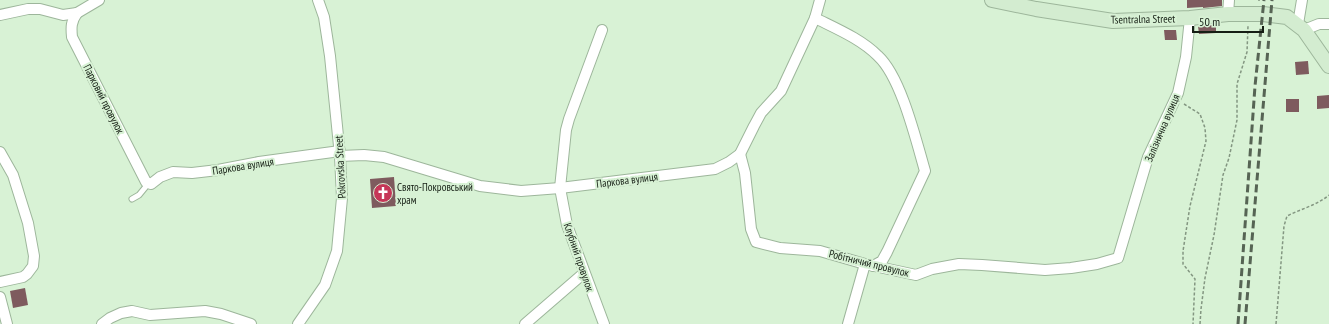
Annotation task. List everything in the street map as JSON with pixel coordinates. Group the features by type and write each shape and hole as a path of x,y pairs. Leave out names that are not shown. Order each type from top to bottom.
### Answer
{"street":[{"path":"0,15 28,9 40,9 63,15 77,13 99,0"},
{"name":"Pokrovska Street","path":"298,324 325,285 337,251 342,198 340,153 330,56 324,17 318,0"},
{"path":"740,154 761,113 781,91 816,18 820,0"},
{"name":"Tsentralna Street","path":"992,0 1036,9 1113,20 1190,18 1228,14 1263,14 1288,17 1301,27"},
{"path":"1228,14 1229,0"},
{"path":"1302,0 1301,27 1329,66"},
{"name":"Парковий провулок","path":"77,13 72,20 72,37 148,184"},
{"path":"816,18 865,45 880,56 893,76 908,114 925,171 882,261 869,265 848,324"},
{"name":"Залізнична вулиця","path":"1118,258 1148,157 1178,93 1186,57 1190,18"},
{"path":"1301,27 1329,24"},
{"name":"Клубний провулок","path":"602,30 566,130 560,188 567,225 604,324"},
{"path":"0,152 13,175 28,223 34,256 32,266 27,274 23,277 0,282"},
{"name":"Паркова вулиця","path":"148,184 151,184 160,177 173,172 192,173 218,170 259,162 340,153 384,157 480,186 521,191 560,188 715,169 729,162 740,154"},
{"name":"Робітничий провулок","path":"740,154 745,173 751,230 756,242 780,248 820,251 869,265 916,275 932,268 959,264 1045,270 1097,264 1118,258"},
{"path":"525,324 584,273"},
{"path":"0,297 7,324"},
{"path":"102,324 121,313 132,311 150,315 205,311 221,314 251,324"}],"lane":[{"path":"132,199 139,195 148,184"}],"path":[{"path":"1200,324 1205,278 1214,235 1223,175 1229,158 1237,120 1238,84 1247,52 1248,14"},
{"path":"1178,93 1184,104 1200,114 1205,128 1206,141 1191,199 1183,251 1183,264 1195,279 1193,324"},
{"path":"1276,324 1284,226 1287,216 1323,200 1329,195"}],"building":[{"path":"1187,0 1222,0 1222,6 1187,8"},
{"path":"1216,25 1216,33 1199,34 1198,26"},
{"path":"1164,30 1176,30 1177,40 1165,40"},
{"path":"1308,61 1309,74 1296,75 1295,62"},
{"path":"1329,95 1329,108 1317,109 1317,96"},
{"path":"1286,99 1299,99 1299,112 1286,112"},
{"name":"Свято-Покровський храм","path":"394,177 396,206 372,208 370,179"},
{"path":"25,288 28,305 13,308 10,291"}],"railway":[{"path":"1238,324 1255,86 1264,0"},
{"path":"1245,324 1272,0"}],"place":[{"name":"Свято-Покровський храм","path":"383,193"}]}
